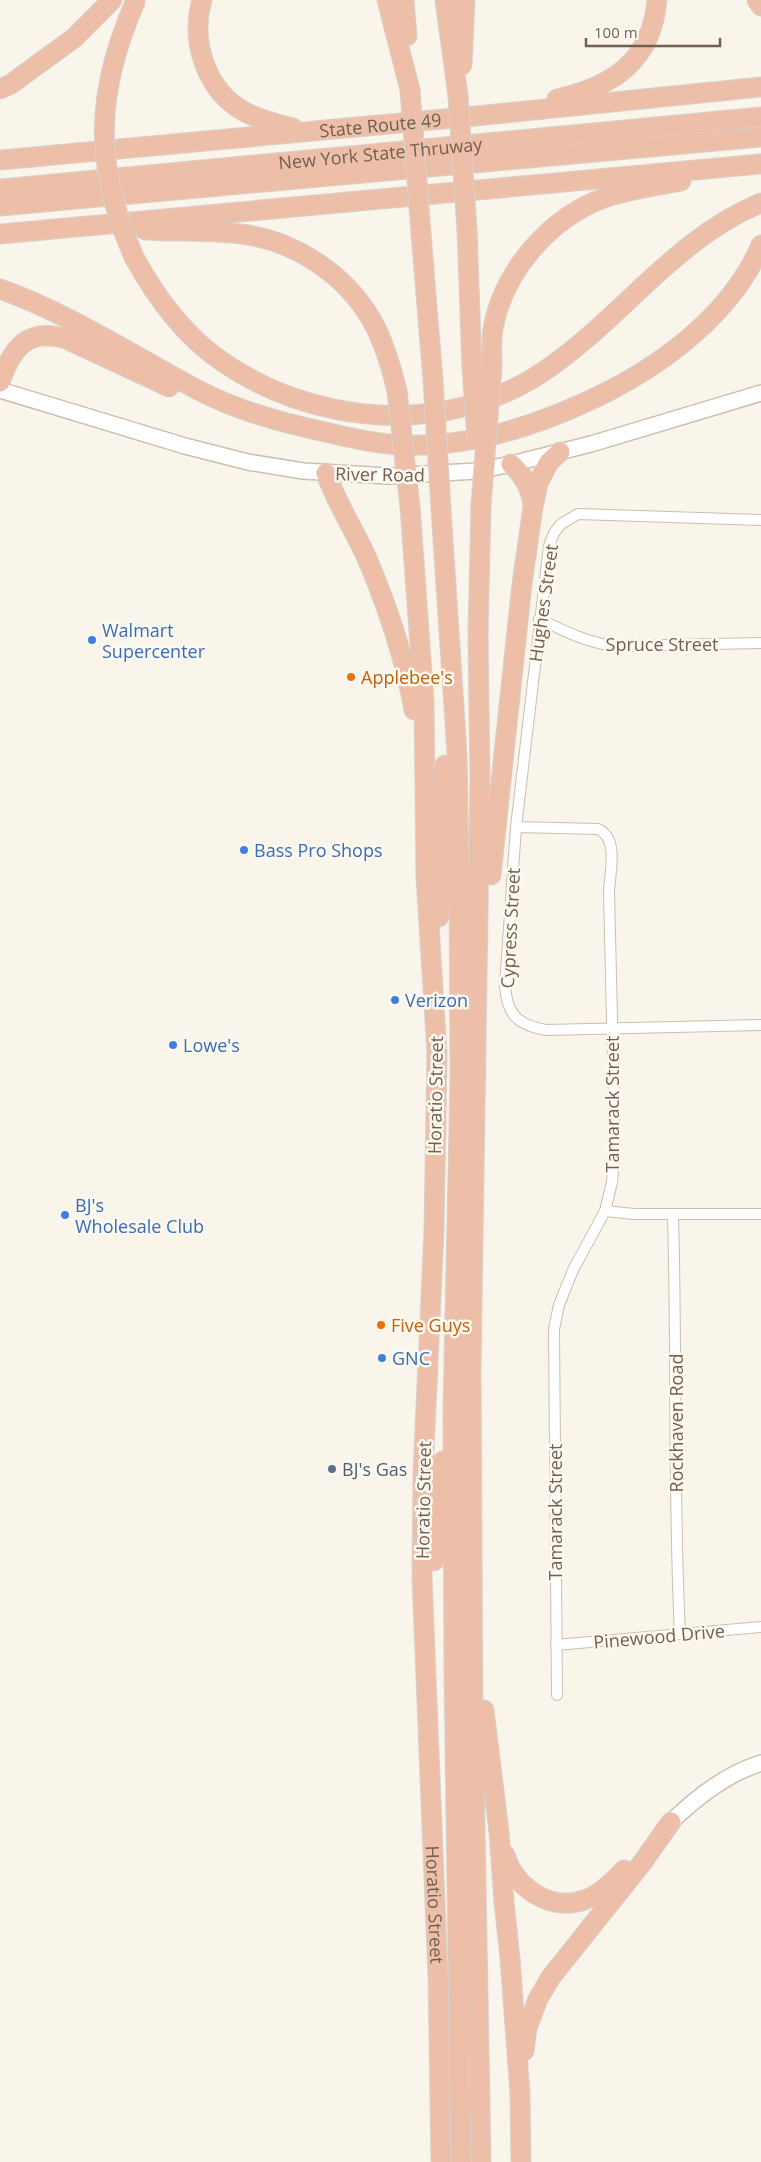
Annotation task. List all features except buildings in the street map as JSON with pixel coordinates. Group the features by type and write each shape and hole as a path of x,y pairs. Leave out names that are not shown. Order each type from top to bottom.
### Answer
{"highway":[{"path":"5,87 74,38 112,0"},
{"path":"136,0 121,34 110,75 105,105 104,159 109,185 123,232 135,259 168,310 187,331 212,354 268,389 293,399 330,410 367,415 421,414 461,408 491,399 548,369 574,350 676,256 714,227 761,202"},
{"path":"202,0 197,28 203,61 212,80 224,96 243,111 266,122 311,132"},
{"path":"387,0 410,90"},
{"path":"404,0 433,380 457,753 460,1004 453,1411 454,1665 461,2162"},
{"path":"445,0 458,96 481,506"},
{"path":"458,96 464,40 464,0"},
{"path":"476,116 578,94 602,84 622,72 636,58 647,41 653,25 657,0"},
{"path":"758,0 761,6"},
{"name":"State Route 49","path":"0,160 311,132 761,87"},
{"name":"New York State Thruway","path":"0,189 761,117"},
{"name":"New York State Thruway","path":"0,206 761,136"},
{"path":"0,234 761,164"},
{"path":"481,2162 471,1371 480,781 478,634 481,506 492,367 492,330 509,282 530,250 550,231 572,215 607,197 761,164"},
{"path":"84,226 218,232 266,239 291,248 332,274 350,291 371,318 384,345 397,391 410,508 424,700 424,768"},
{"path":"0,382 10,357 17,348 26,340 42,334 52,334 239,419 273,430 311,439 390,444 432,444 466,441 544,420 581,405 626,382 686,341 706,322 727,299 758,252"},
{"path":"0,289 59,314 224,402 292,425 390,444"},
{"path":"477,998 522,584 533,507 538,483 549,462 560,452"},
{"path":"511,464 524,476 530,490 533,507"},
{"path":"326,473 369,562 395,631 408,679 424,768"},
{"path":"434,1008 438,971 441,835 452,676"},
{"name":"Horatio Street","path":"424,768 429,949 437,1053 434,1230 423,1473 422,1577 438,1977 441,2162"},
{"path":"425,1682 430,1634 435,1542 446,1435 453,1411"},
{"path":"473,1610 499,1832 520,2094 521,2162"},
{"path":"499,1832 513,1874 524,1887 552,1901 568,1904 592,1897 609,1886 670,1822"},
{"path":"520,2094 527,2028 538,1999 551,1977 642,1863 670,1822"},
{"path":"481,2142 486,2162"}],"main road":[{"name":"River Road","path":"0,390 185,446 248,462 326,473 388,476 439,475 477,471 511,464 560,452 761,393"},
{"path":"670,1822 692,1802 717,1784 761,1763"}],"street":[{"name":"Hughes Street","path":"516,827 549,546 560,524 578,514 761,520"},
{"name":"Spruce Street","path":"539,619 578,638 613,646 761,643"},
{"name":"Cypress Street","path":"516,827 505,986 506,998 512,1013 525,1025 546,1030 761,1025"},
{"name":"Tamarack Street","path":"516,827 598,829 605,832 610,840 609,891 615,1148 612,1182 605,1211 573,1270 559,1305 554,1329 557,1695"},
{"path":"605,1211 634,1214 761,1214"},
{"name":"Rockhaven Road","path":"674,1214 677,1570 680,1633"},
{"name":"Pinewood Drive","path":"556,1645 761,1627"}],"place":[{"name":"Walmart Supercenter","path":"92,640"},
{"name":"Applebee's","path":"351,677"},
{"name":"Bass Pro Shops","path":"244,850"},
{"name":"Verizon","path":"395,1000"},
{"name":"Lowe's","path":"173,1045"},
{"name":"BJ's Wholesale Club","path":"65,1215"},
{"name":"Five Guys","path":"381,1325"},
{"name":"GNC","path":"382,1358"},
{"name":"BJ's Gas","path":"332,1469"}]}
